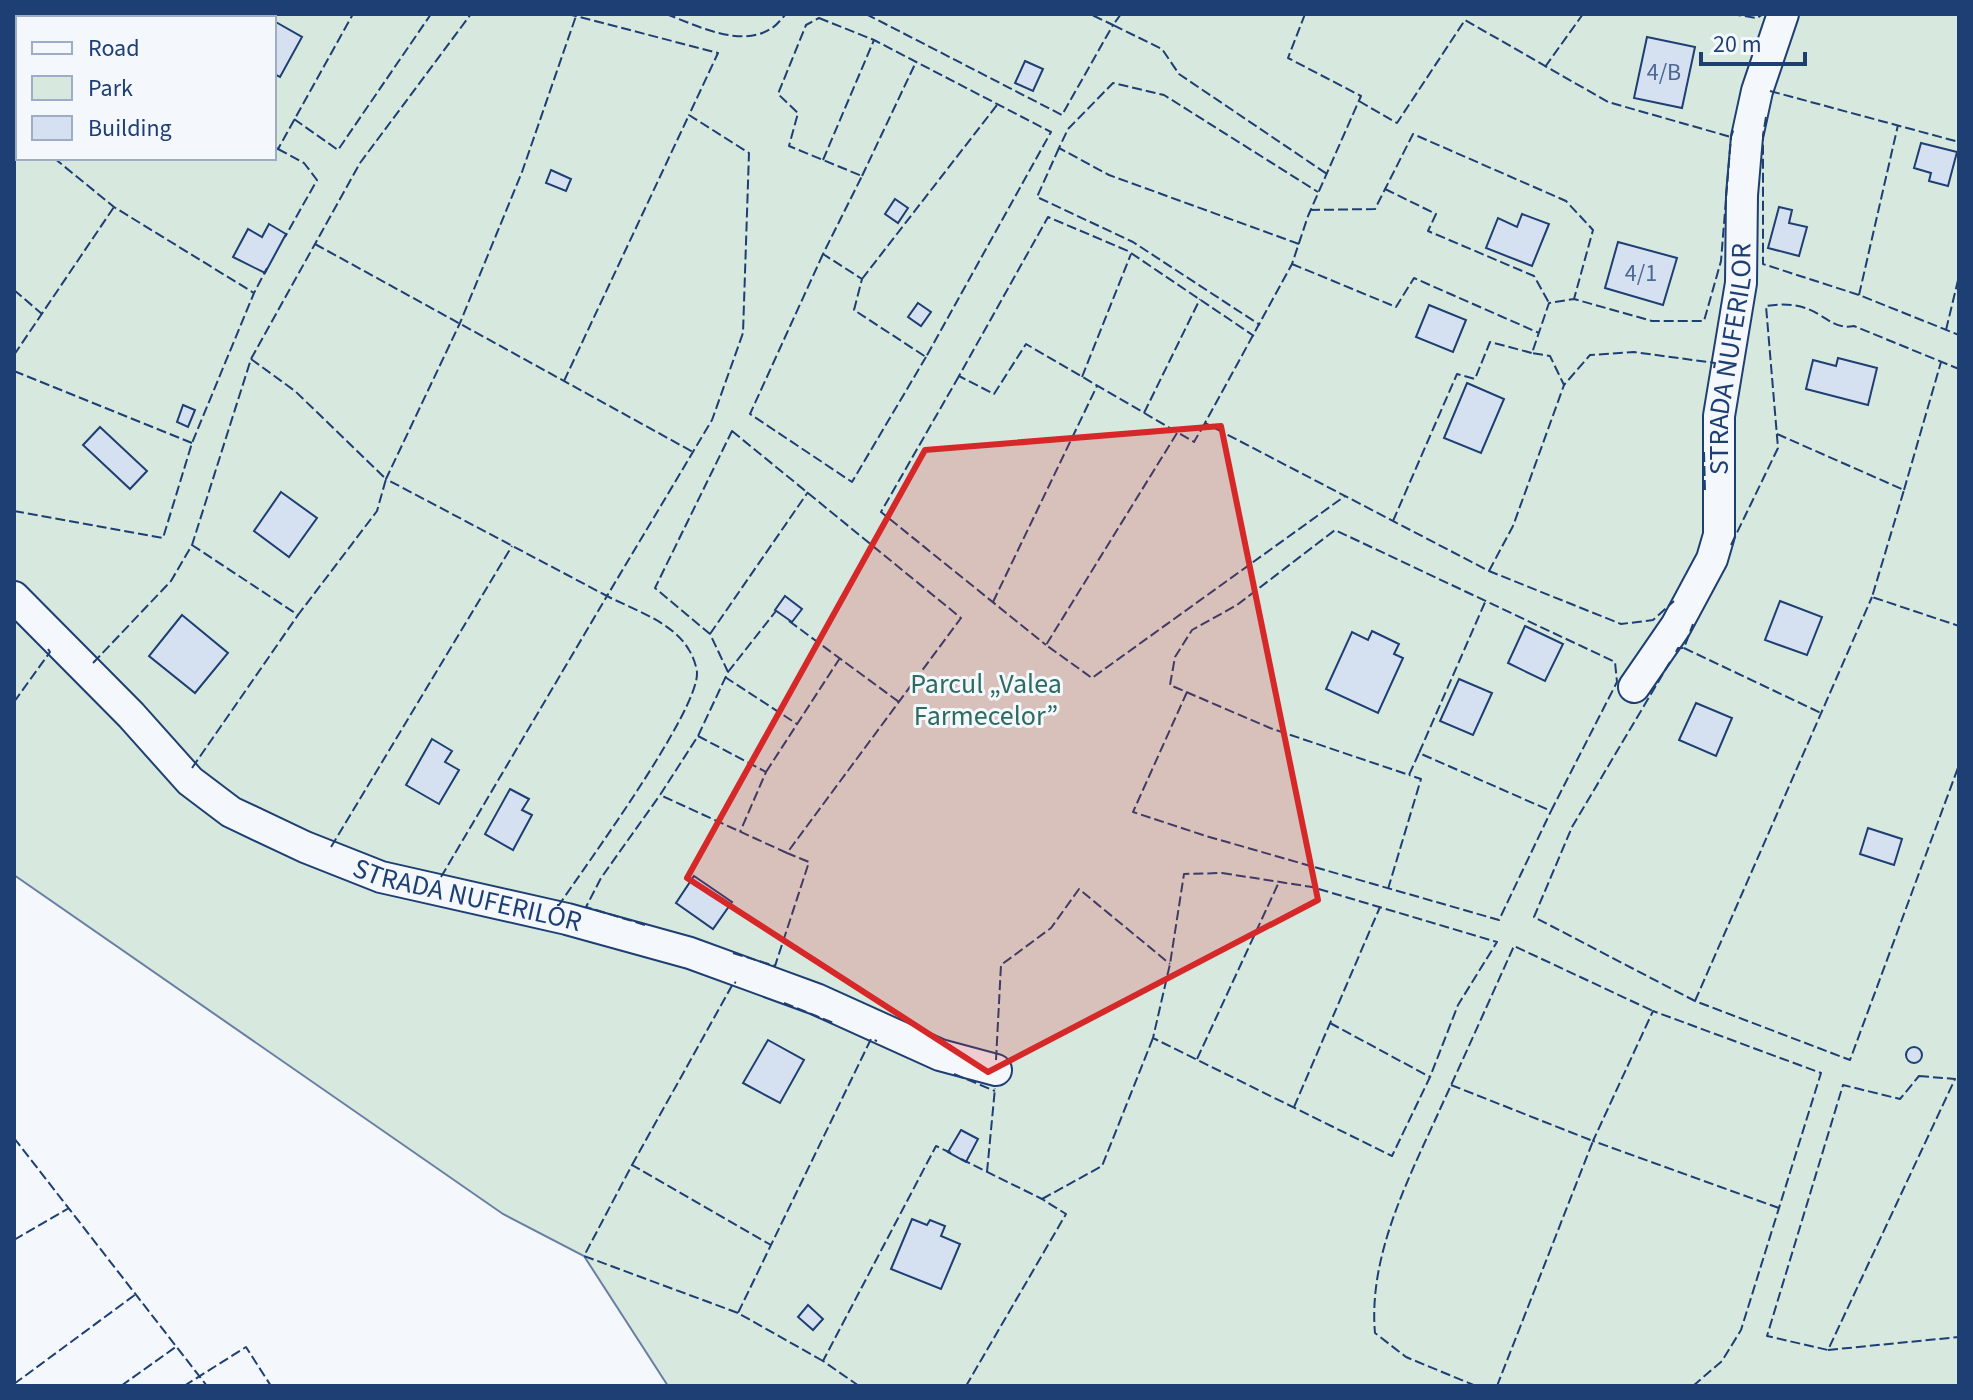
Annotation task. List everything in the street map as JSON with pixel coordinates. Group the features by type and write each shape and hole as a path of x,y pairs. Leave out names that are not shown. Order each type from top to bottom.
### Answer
{"street":[{"name":"STRADA NUFERILOR","path":"1634,687 1676,626 1712,559 1719,535 1719,416 1741,283 1742,195 1747,137 1757,91 1783,14"},
{"name":"STRADA NUFERILOR","path":"14,597 131,715 190,781 231,812 305,847 381,877 567,919 690,953 816,999 940,1055 996,1070"}],"highlighted area":[{"path":"1221,426 1318,900 988,1072 687,878 925,450"}],"green space":[{"name":"Parcul „Valea Farmecelor”","path":"14,14 1959,14 1959,1386 668,1386 584,1256 503,1214 14,875"}],"building":[{"path":"276,22 302,37 280,77 276,75"},
{"path":"1647,37 1695,47 1682,108 1634,98"},
{"path":"1025,61 1043,69 1033,91 1015,83"},
{"path":"1921,143 1957,152 1948,186 1929,181 1931,173 1914,168"},
{"path":"551,170 571,179 566,191 546,183"},
{"path":"895,199 908,208 898,223 885,214"},
{"path":"1779,207 1792,210 1789,223 1807,227 1799,256 1768,248"},
{"path":"1522,214 1549,224 1532,266 1486,248 1498,218 1517,227"},
{"path":"269,224 286,234 265,273 233,257 248,229 262,237"},
{"path":"1618,242 1677,258 1663,305 1605,288"},
{"path":"918,303 931,312 921,326 908,317"},
{"path":"1429,305 1466,320 1453,352 1416,337"},
{"path":"1838,358 1877,368 1868,405 1806,389 1813,360 1836,366"},
{"path":"1467,383 1504,399 1481,453 1444,438"},
{"path":"183,405 195,410 188,427 177,422"},
{"path":"100,427 147,471 130,489 83,445"},
{"path":"281,492 317,518 289,557 254,531"},
{"path":"785,596 802,609 792,622 775,610"},
{"path":"1780,601 1822,617 1807,655 1765,640"},
{"path":"182,615 228,653 195,693 149,656"},
{"path":"1525,626 1563,644 1545,681 1508,663"},
{"path":"1372,631 1399,644 1394,654 1403,658 1378,713 1326,689 1352,632 1368,640"},
{"path":"1459,679 1492,693 1473,735 1440,721"},
{"path":"1696,703 1732,718 1716,756 1679,740"},
{"path":"432,739 452,751 445,762 459,770 439,804 406,785"},
{"path":"510,789 529,799 522,810 532,815 513,850 485,834"},
{"path":"1868,828 1902,839 1894,865 1860,854"},
{"path":"694,876 732,902 713,929 676,903"},
{"path":"768,1040 804,1060 780,1103 743,1083"},
{"path":"1914,1047 1920,1049 1920,1061 1914,1063 1908,1061 1906,1055 1908,1049"},
{"path":"961,1130 978,1139 966,1162 948,1152"},
{"path":"912,1219 927,1225 930,1220 945,1226 941,1236 960,1244 941,1289 891,1269"},
{"path":"808,1305 823,1319 813,1330 798,1317"}],"fence":[{"path":"75,14 80,16"},
{"path":"276,148 353,14"},
{"path":"294,119 338,150 431,14"},
{"path":"251,359 360,163 471,14"},
{"path":"567,14 576,16 718,53 689,115 749,153 743,333 712,420 607,596 386,479 460,323 522,172 576,16"},
{"path":"666,14 733,36 760,34 772,28 786,14"},
{"path":"866,14 1062,115 1113,25 1090,14"},
{"path":"1121,14 1113,25 1162,49 1179,74 1327,174"},
{"path":"1305,14 1288,58 1361,96 1308,216 1292,264 1205,423 1489,571 1621,624 1653,620 1674,601"},
{"path":"1545,67 1583,14"},
{"path":"1731,14 1757,18 1763,14"},
{"path":"819,18 874,40 1051,132 926,357 854,310 862,279 823,254 862,176 789,146 798,113 778,94 806,25 819,18"},
{"path":"1359,101 1397,123 1465,20 1608,102 1731,137"},
{"path":"823,160 874,40"},
{"path":"862,176 916,62"},
{"path":"1299,244 1109,175 1059,148 1068,129 1113,83 1164,95 1318,192"},
{"path":"1770,91 1959,142"},
{"path":"862,279 997,105"},
{"path":"564,381 689,115"},
{"path":"1766,117 1763,135 1763,264 1859,295 1959,335"},
{"path":"1859,295 1898,125"},
{"path":"1714,368 1715,363 1634,352 1590,355 1564,385 1550,356 1532,353 1549,303 1574,299 1652,321 1704,321 1721,261 1734,128"},
{"path":"1310,210 1375,209 1413,134 1566,201 1593,230 1574,299"},
{"path":"1059,148 1037,197 1133,242 1260,325"},
{"path":"278,149 304,163 317,180 285,237"},
{"path":"56,160 114,207 254,293"},
{"path":"1385,189 1436,214 1428,231 1534,276 1549,303"},
{"path":"14,355 114,207"},
{"path":"1205,423 1194,442 1026,344 994,394 959,376 1048,217 1128,251 1254,336"},
{"path":"315,244 693,452"},
{"path":"823,254 750,414 852,482 926,357"},
{"path":"1082,377 1131,254"},
{"path":"1292,264 1396,307 1414,278 1539,333"},
{"path":"14,511 163,538 192,443 267,268"},
{"path":"1946,330 1959,276"},
{"path":"14,290 42,314"},
{"path":"1144,413 1200,299"},
{"path":"1731,545 1778,448 1766,306 1806,308 1839,325 1854,326 1959,369"},
{"path":"1393,521 1457,374 1475,379 1490,342 1532,353"},
{"path":"93,663 171,581 192,545 251,359 295,391 386,479 377,511 298,615 192,545"},
{"path":"1904,490 1941,362"},
{"path":"14,371 192,443"},
{"path":"959,376 881,512 1046,645"},
{"path":"1489,571 1513,526 1564,385"},
{"path":"993,602 1097,386"},
{"path":"732,431 961,618 787,853 660,795 698,736 728,672 710,634 655,588 732,431"},
{"path":"1177,433 1046,645 1092,678 1345,496"},
{"path":"1777,434 1904,490 1872,597 1959,626"},
{"path":"1704,452 1705,492"},
{"path":"710,634 808,492"},
{"path":"1419,753 1409,775 1270,728 1170,685 1175,657 1192,630 1237,605 1335,530 1615,662 1617,682 1551,811 1419,753 1486,600"},
{"path":"331,847 512,546"},
{"path":"441,877 607,596 673,632 690,652 697,673 680,720 661,753 559,905 556,905"},
{"path":"1695,1001 1872,597"},
{"path":"728,672 776,611"},
{"path":"192,768 298,615"},
{"path":"789,621 899,702"},
{"path":"1676,652 1678,648 1684,648 1693,624"},
{"path":"1684,648 1821,713"},
{"path":"14,702 50,652 48,649"},
{"path":"766,772 840,658"},
{"path":"1670,662 1572,827 1534,917 1695,1001 1850,1060 1959,765"},
{"path":"725,677 797,724"},
{"path":"1187,692 1133,812 1499,920 1551,811"},
{"path":"698,736 766,772 740,832"},
{"path":"1388,889 1421,779 1409,775"},
{"path":"645,925 586,907 601,878 660,795"},
{"path":"733,953 775,966 809,862 787,853"},
{"path":"1222,873 1312,887 1497,942 1458,1005 1430,1077 1392,1156 1153,1038 1170,964 1184,874 1222,873"},
{"path":"1197,1059 1279,882"},
{"path":"996,1060 1001,965 1051,928 1079,889 1170,964"},
{"path":"1294,1107 1380,907"},
{"path":"1476,1386 1406,1357 1375,1333 1375,1303 1378,1274 1394,1216 1514,946 1653,1011"},
{"path":"632,1165 736,983"},
{"path":"784,1003 836,1024"},
{"path":"1693,1386 1722,1361 1741,1330 1821,1073 1653,1011 1593,1141 1779,1208"},
{"path":"1330,1023 1430,1077"},
{"path":"1042,1199 1102,1166 1153,1038"},
{"path":"823,1361 738,1313 871,1039 877,1041"},
{"path":"954,1074 995,1091"},
{"path":"1919,1076 1955,1079 1828,1350 1767,1336 1843,1085 1900,1099 1919,1076"},
{"path":"1451,1085 1593,1141 1497,1386"},
{"path":"987,1172 995,1088"},
{"path":"14,1138 207,1386"},
{"path":"859,1386 823,1361 936,1146 951,1153"},
{"path":"961,1159 1066,1214 966,1386"},
{"path":"738,1313 584,1256 632,1165 771,1245"},
{"path":"14,1240 69,1208"},
{"path":"14,1384 136,1294"},
{"path":"1828,1350 1959,1337"},
{"path":"121,1386 177,1346"},
{"path":"184,1386 246,1347 271,1386"}]}
